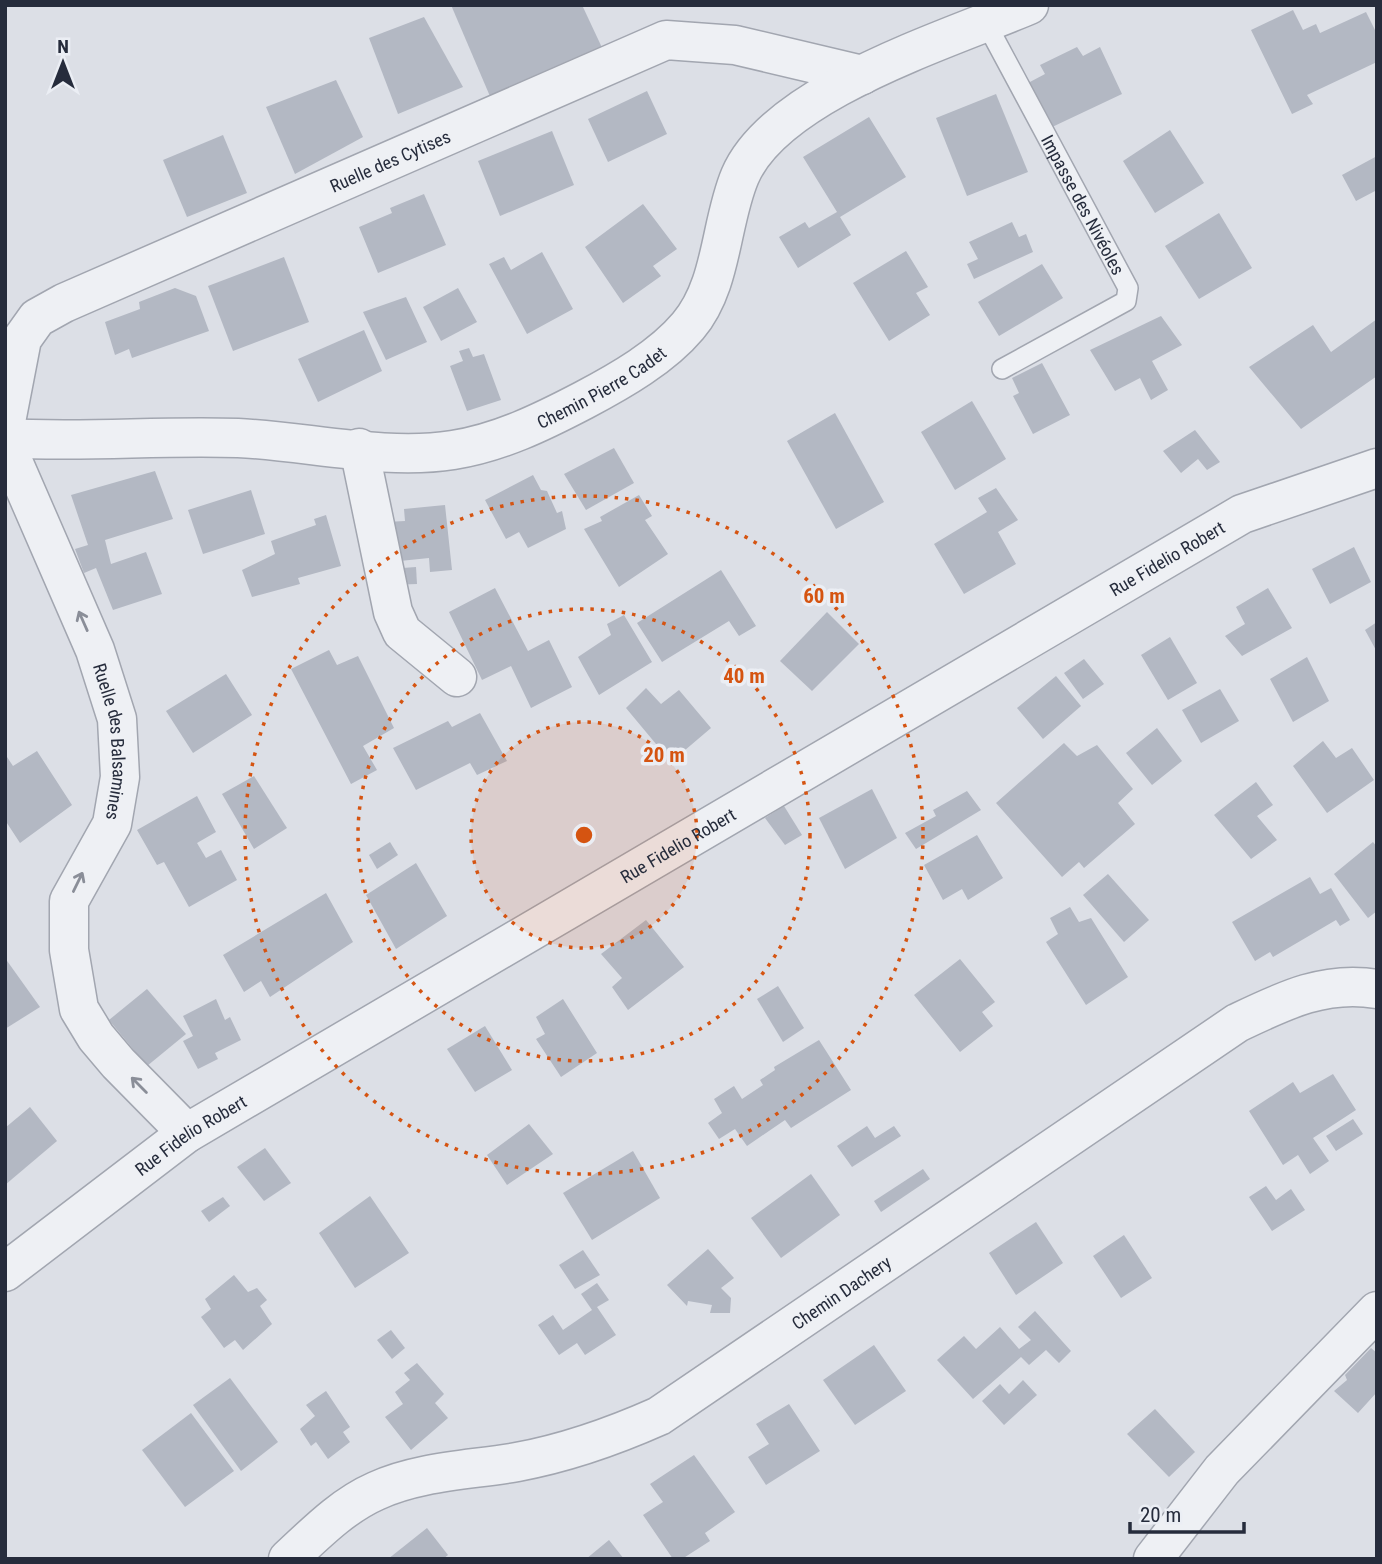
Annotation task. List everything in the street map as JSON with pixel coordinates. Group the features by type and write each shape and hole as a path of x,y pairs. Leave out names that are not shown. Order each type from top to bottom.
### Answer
{"street":[{"name":"Chemin Pierre Cadet","path":"8,455 50,441 145,436 240,438 359,448 451,450 494,440 538,424 657,355 689,325 711,282 732,194 747,160 772,129 824,93 1029,5"},
{"name":"Ruelle des Cytises","path":"5,427 22,340 37,318 666,40 735,45 862,75"},
{"path":"359,448 393,612 401,632 457,677"},
{"name":"Ruelle des Balsamines","path":"8,455 95,650 117,719 120,777 112,824 69,901 69,950 79,1009 96,1037 118,1063 187,1133"},
{"name":"Rue Fidelio Robert","path":"5,1272 187,1133 1242,514 1377,468"},
{"name":"Chemin Dachery","path":"288,1559 346,1508 377,1491 406,1481 521,1461 611,1437 659,1416 1237,1023 1310,990 1340,987 1377,989"},
{"path":"1153,1559 1222,1470 1377,1311"}],"lane":[{"name":"Impasse des Nivéoles","path":"986,23 1129,288 1126,301 1002,369"}],"building":[{"path":"451,5 582,5 605,54 495,108"},
{"path":"1293,10 1303,30 1316,24 1320,33 1366,12 1377,34 1377,62 1307,95 1313,104 1292,114 1251,30"},
{"path":"424,17 463,87 398,114 369,38"},
{"path":"1077,47 1083,56 1100,47 1122,94 1050,128 1028,83 1045,74 1040,65"},
{"path":"336,80 363,137 295,174 266,107"},
{"path":"647,91 667,134 608,162 588,119"},
{"path":"996,94 1028,172 967,196 936,118"},
{"path":"869,117 906,177 840,217 851,235 798,268 779,237 805,222 809,228 837,212 803,157"},
{"path":"1170,130 1204,183 1155,213 1123,161"},
{"path":"552,131 574,185 500,216 478,161"},
{"path":"223,135 247,193 187,217 163,160"},
{"path":"1377,156 1377,190 1356,201 1342,175"},
{"path":"424,194 446,245 378,273 359,227 392,213 390,208"},
{"path":"643,204 677,249 653,266 661,276 623,303 585,247"},
{"path":"1219,213 1252,268 1199,299 1165,246"},
{"path":"1012,222 1019,237 1026,234 1033,252 974,279 967,264 978,259 969,242"},
{"path":"906,251 928,287 916,293 930,315 889,341 853,283"},
{"path":"542,252 573,309 527,334 489,264 504,257 511,270"},
{"path":"284,257 309,322 233,351 208,286"},
{"path":"1042,264 1063,298 999,336 978,302"},
{"path":"175,288 196,296 209,331 132,358 129,349 115,355 105,322 140,309 139,302"},
{"path":"458,288 477,322 441,341 423,307"},
{"path":"406,297 427,342 386,360 363,312"},
{"path":"1161,316 1182,345 1152,361 1168,390 1151,400 1140,378 1115,391 1090,350"},
{"path":"1377,319 1377,376 1301,429 1249,367 1313,325 1331,352"},
{"path":"364,330 382,371 318,402 298,359"},
{"path":"469,348 473,357 484,354 501,400 467,411 450,366 463,361 459,351"},
{"path":"1042,363 1070,415 1033,434 1013,396 1019,393 1012,378"},
{"path":"972,401 1006,459 955,490 921,432"},
{"path":"835,413 884,502 836,529 787,441"},
{"path":"1195,430 1220,462 1207,470 1198,459 1181,473 1163,451"},
{"path":"614,448 634,483 586,510 564,474"},
{"path":"155,471 173,519 105,540 111,564 146,552 162,594 113,610 96,568 84,573 75,549 88,545 71,495"},
{"path":"533,475 541,490 547,491 557,513 562,511 566,529 528,548 519,532 506,539 485,500"},
{"path":"996,488 1018,520 998,532 1016,564 964,594 934,544 987,512 978,498"},
{"path":"251,490 265,534 203,554 188,510"},
{"path":"639,495 652,516 645,520 668,554 619,587 584,529 602,521 600,517"},
{"path":"445,505 452,570 430,572 429,558 390,562 386,522 405,521 404,509"},
{"path":"326,515 341,566 298,578 300,584 252,597 242,570 275,554 271,541 316,525 314,519"},
{"path":"1354,547 1371,582 1330,604 1312,569"},
{"path":"416,567 417,584 390,585 389,569"},
{"path":"721,570 756,626 739,636 729,621 662,662 637,623"},
{"path":"495,588 528,651 549,640 572,687 531,708 511,666 482,680 449,612"},
{"path":"1268,588 1292,628 1242,656 1225,636 1245,624 1236,607"},
{"path":"827,612 859,644 812,691 780,661"},
{"path":"624,615 652,662 599,695 578,657 611,635 607,624"},
{"path":"1377,622 1377,652 1365,630"},
{"path":"1170,637 1197,683 1168,700 1141,655"},
{"path":"329,650 337,665 358,656 394,728 363,746 377,770 351,784 291,669"},
{"path":"1307,657 1329,701 1293,722 1270,679"},
{"path":"1084,659 1104,684 1083,699 1064,673"},
{"path":"226,674 252,715 193,753 166,711"},
{"path":"1056,676 1081,706 1043,739 1017,708"},
{"path":"646,688 661,704 679,690 711,728 671,762 626,708"},
{"path":"1220,689 1239,721 1201,743 1182,710"},
{"path":"480,713 507,761 477,775 470,763 416,790 393,748 448,721 452,727"},
{"path":"1157,728 1182,761 1152,785 1126,753"},
{"path":"1323,741 1336,758 1352,748 1374,780 1327,813 1293,766"},
{"path":"1064,743 1077,756 1097,745 1133,789 1118,803 1135,824 1084,868 1079,862 1062,877 996,803"},
{"path":"37,751 72,805 20,843 5,820 5,754 13,766"},
{"path":"254,776 287,828 254,849 222,794"},
{"path":"1256,782 1273,805 1257,816 1277,840 1251,859 1214,815"},
{"path":"872,789 897,838 845,869 819,818"},
{"path":"967,791 981,810 916,849 905,833 936,816 933,810"},
{"path":"197,796 216,832 197,843 206,858 221,850 237,880 189,907 164,862 157,865 137,830"},
{"path":"784,806 802,835 785,845 765,818"},
{"path":"977,835 1003,878 968,900 962,889 943,900 924,865"},
{"path":"390,842 398,855 377,869 369,855"},
{"path":"1373,842 1377,847 1377,911 1368,918 1334,874"},
{"path":"416,863 447,916 396,949 366,895"},
{"path":"1108,874 1149,920 1124,942 1083,895"},
{"path":"1310,877 1320,894 1331,888 1350,920 1340,926 1336,920 1273,957 1270,952 1255,961 1232,922"},
{"path":"326,893 353,942 270,997 261,981 244,992 223,955"},
{"path":"1070,907 1079,922 1091,918 1128,977 1086,1005 1046,942 1058,934 1050,918"},
{"path":"646,920 684,967 628,1010 612,987 622,978 601,954"},
{"path":"5,958 40,1007 5,1029"},
{"path":"960,959 995,1002 982,1012 993,1026 960,1052 914,995"},
{"path":"778,986 804,1028 783,1042 757,999"},
{"path":"147,989 186,1034 147,1066 109,1020"},
{"path":"216,999 225,1020 230,1017 241,1040 215,1053 218,1059 198,1069 183,1041 193,1036 183,1016"},
{"path":"563,999 597,1053 561,1077 536,1039 545,1034 536,1017"},
{"path":"485,1026 512,1070 475,1092 447,1049"},
{"path":"819,1040 851,1090 791,1128 785,1120 747,1146 735,1129 719,1139 708,1123 722,1113 714,1099 734,1086 742,1099 763,1085 760,1080 775,1070 774,1067"},
{"path":"1333,1074 1356,1110 1313,1138 1329,1161 1310,1174 1298,1155 1283,1165 1249,1111 1293,1082 1300,1093"},
{"path":"30,1107 57,1141 5,1185 5,1128"},
{"path":"1353,1119 1363,1134 1336,1151 1326,1136"},
{"path":"529,1124 553,1154 507,1185 487,1155"},
{"path":"867,1126 875,1138 894,1126 901,1136 852,1167 837,1146"},
{"path":"265,1148 291,1183 264,1201 237,1167"},
{"path":"633,1151 660,1198 592,1240 563,1193"},
{"path":"923,1169 930,1179 881,1212 874,1201"},
{"path":"811,1174 840,1215 781,1258 751,1218"},
{"path":"1266,1186 1276,1200 1291,1189 1305,1210 1272,1231 1249,1197"},
{"path":"370,1196 409,1253 355,1288 319,1233"},
{"path":"223,1197 230,1206 209,1222 201,1211"},
{"path":"1036,1222 1063,1263 1016,1295 989,1253"},
{"path":"1124,1235 1152,1278 1121,1298 1093,1256"},
{"path":"708,1249 734,1278 721,1288 731,1298 730,1313 710,1313 712,1305 688,1301 687,1306 667,1285"},
{"path":"583,1250 600,1275 575,1289 559,1265"},
{"path":"234,1275 248,1292 257,1288 267,1300 260,1306 272,1324 243,1350 235,1340 224,1348 201,1317 211,1309 205,1299"},
{"path":"597,1283 609,1300 597,1307 616,1335 585,1355 577,1343 559,1355 538,1325 553,1315 563,1330 592,1310 581,1294"},
{"path":"1035,1311 1071,1351 1059,1363 1046,1350 1029,1365 1021,1357 973,1399 937,1360 964,1336 976,1349 1000,1327 1019,1349 1031,1340 1018,1327"},
{"path":"391,1330 405,1348 392,1359 377,1340"},
{"path":"874,1345 906,1391 855,1425 823,1380"},
{"path":"1371,1348 1377,1353 1377,1392 1358,1413 1334,1391 1347,1380 1345,1375"},
{"path":"417,1363 444,1394 435,1403 448,1418 411,1450 385,1417 403,1404 395,1392 410,1380 404,1373"},
{"path":"230,1378 278,1442 241,1471 193,1405"},
{"path":"1023,1380 1037,1395 1004,1425 982,1401 1000,1384 1009,1394"},
{"path":"326,1391 350,1427 343,1432 350,1442 328,1459 316,1442 311,1446 300,1429 315,1416 306,1405"},
{"path":"789,1404 820,1451 766,1485 748,1457 769,1444 756,1424"},
{"path":"1155,1409 1195,1452 1169,1477 1127,1434"},
{"path":"191,1413 234,1471 185,1507 142,1450"},
{"path":"694,1455 735,1512 705,1533 710,1541 682,1559 673,1559 643,1515 663,1502 650,1484"},
{"path":"427,1528 448,1555 443,1559 388,1559"},
{"path":"609,1540 624,1559 586,1559"}]}
